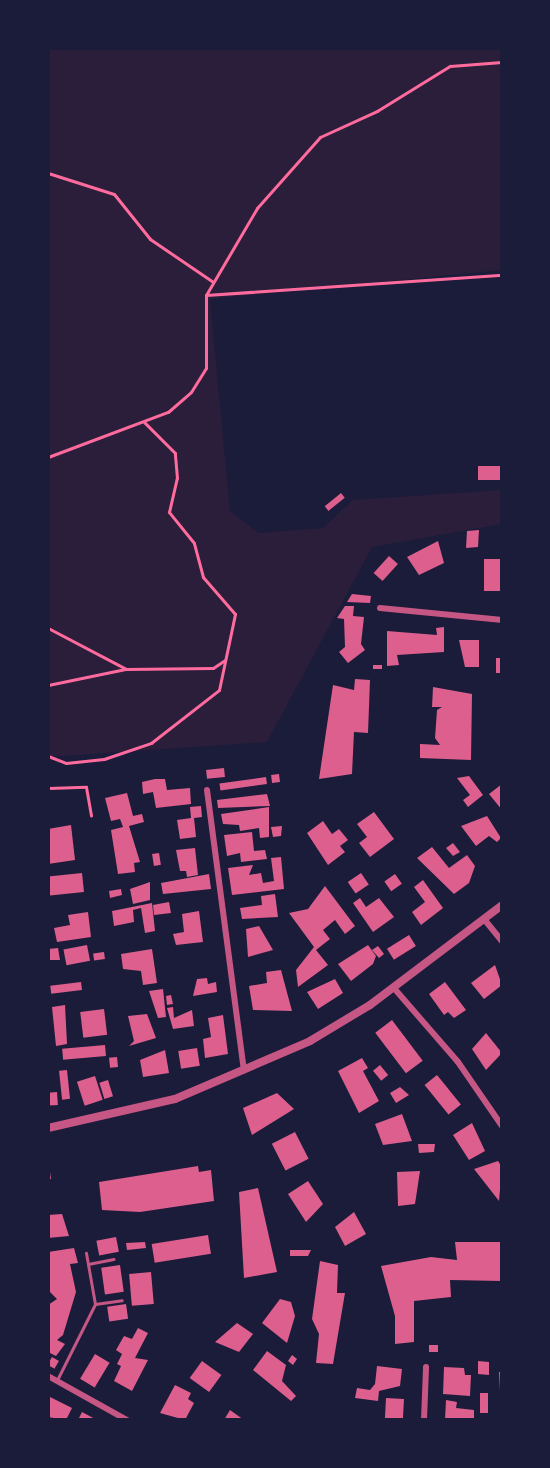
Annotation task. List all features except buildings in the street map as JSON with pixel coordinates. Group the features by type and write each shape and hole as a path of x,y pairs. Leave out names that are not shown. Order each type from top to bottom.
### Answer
{"street":[{"path":"380,608 502,620"},
{"path":"207,790 244,1071"},
{"path":"48,1128 147,1108 244,1071 345,1021 502,905"},
{"path":"484,919 502,941"},
{"path":"393,987 458,1062 502,1126"},
{"path":"424,1420 426,1367"},
{"path":"48,1376 128,1420"}],"lane":[{"path":"56,1382 95,1304 86,1253"},
{"path":"88,1264 114,1259"},
{"path":"95,1304 122,1300"}],"path":[{"path":"48,457 168,412 206,368 206,295 257,208 320,137 377,111 450,66 502,62"},
{"path":"48,173 114,194 150,239 213,282"},
{"path":"206,295 502,275"},
{"path":"48,756 66,763 104,759 151,743 219,690 235,614 202,577 194,543 169,512 177,478 175,453 144,422"},
{"path":"48,628 126,669"},
{"path":"48,685 126,669 213,668 227,659"},
{"path":"48,788 86,787 92,816"}],"shaded area":[{"path":"48,48 502,48 502,270 210,299 230,511 259,533 323,528 353,500 502,490 502,524 372,547 267,742 48,757"}]}
